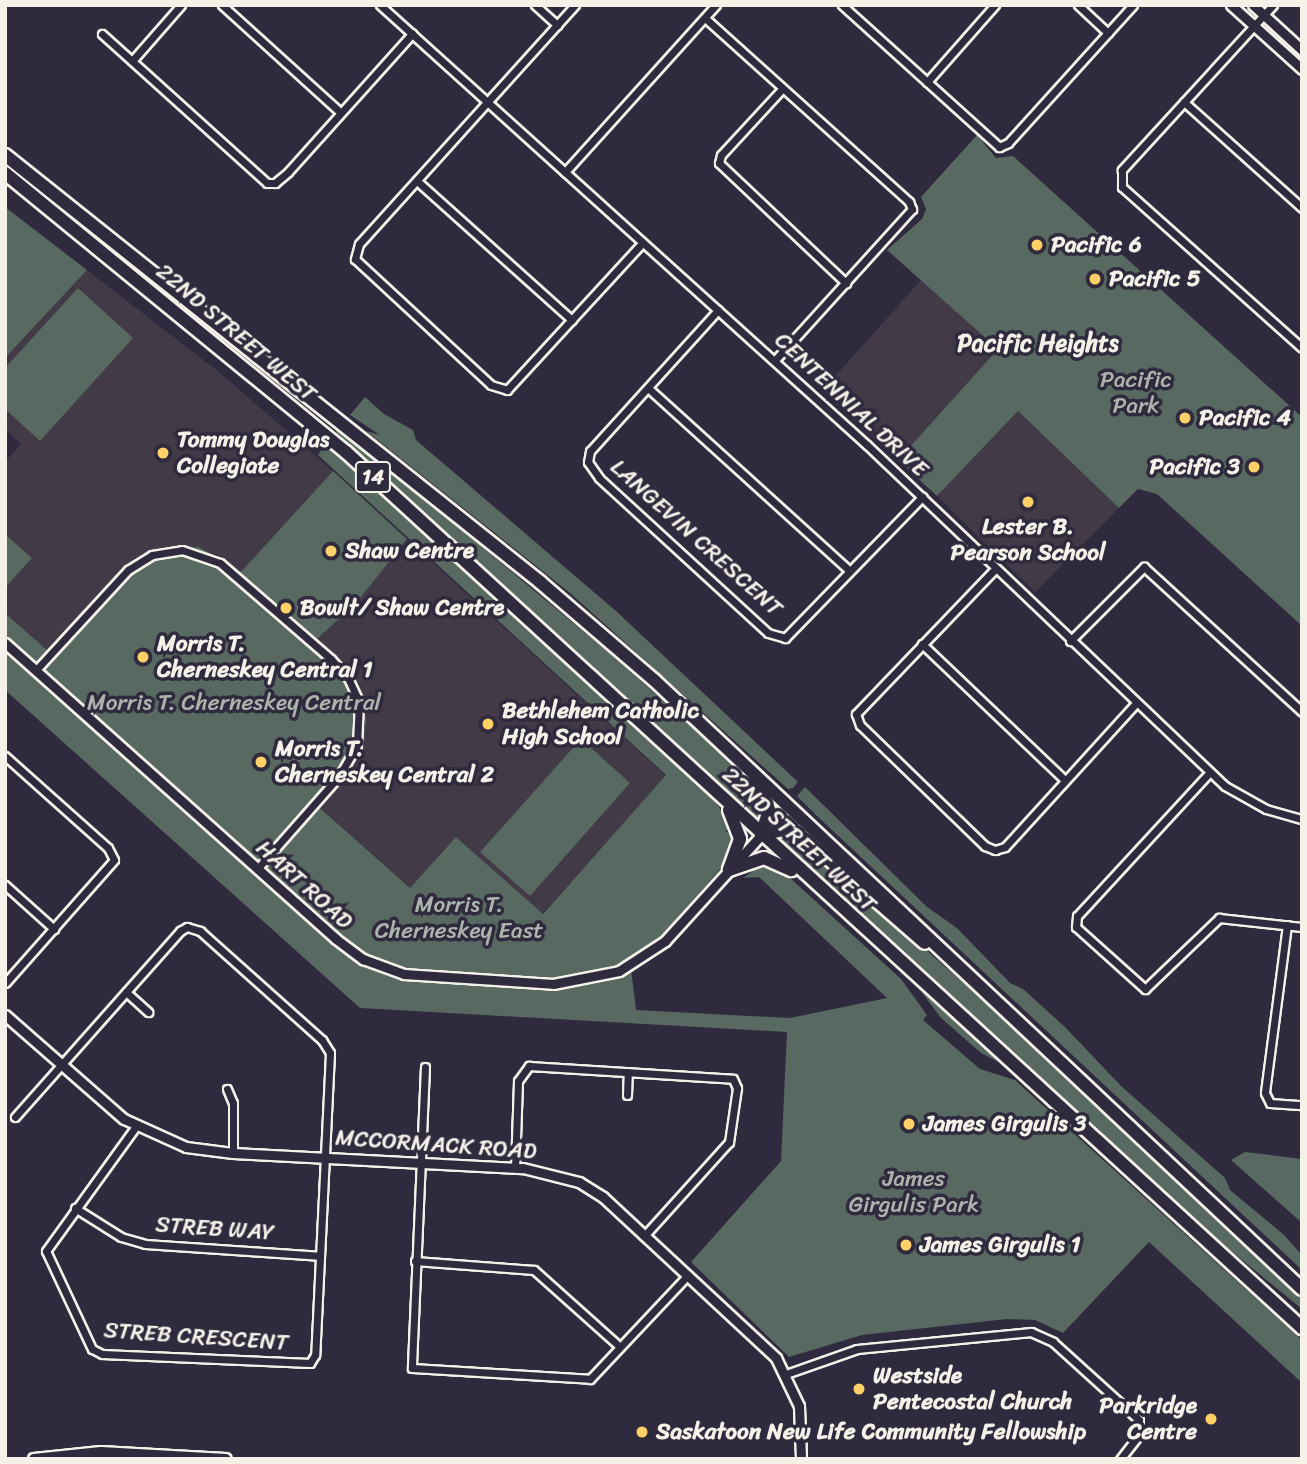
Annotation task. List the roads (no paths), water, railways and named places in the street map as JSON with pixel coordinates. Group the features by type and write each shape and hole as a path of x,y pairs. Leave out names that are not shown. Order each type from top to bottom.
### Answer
{"highway":[{"name":"22ND STREET WEST","path":"5,155 540,582 749,768 1302,1289"},
{"name":"22ND STREET WEST","path":"5,173 346,452 806,877 1302,1328"},
{"path":"749,768 769,810 761,835"},
{"path":"724,800 740,834 729,870"},
{"path":"761,835 783,830 801,835 915,936 967,973"},
{"path":"729,870 764,858 806,877"},
{"path":"1226,1259 1302,1320"}],"main road":[{"path":"34,1459 101,1452 226,1459"}],"street":[{"path":"132,61 181,5"},
{"path":"222,5 340,112"},
{"name":"CENTENNIAL DRIVE","path":"380,5 922,497 1210,772 1244,799 1302,819"},
{"path":"535,5 557,25"},
{"path":"575,5 359,244 355,259 491,385 507,390 642,243"},
{"path":"565,172 716,5"},
{"path":"842,5 999,147 1008,143 1133,5"},
{"path":"850,12 856,5"},
{"path":"927,82 995,5"},
{"path":"1078,5 1108,33"},
{"path":"1231,5 1302,69"},
{"path":"1253,5 1302,50"},
{"path":"1273,5 1122,170 1122,187 1302,348"},
{"path":"705,18 909,202 912,209 774,361"},
{"path":"102,34 267,183 275,183 288,172 412,34"},
{"path":"782,89 721,155 719,163 846,283"},
{"path":"1184,102 1302,208"},
{"path":"417,181 572,320"},
{"name":"LANGEVIN CRESCENT","path":"718,310 590,451 588,462 599,478 768,632 785,638 922,497"},
{"path":"648,388 849,570"},
{"path":"36,670 128,570 152,555 182,550 220,563 331,659 347,676 359,702 358,745 340,775 257,869"},
{"path":"1070,641 1144,567 1302,712"},
{"path":"995,569 862,704 857,720 985,846 995,850 1005,846 1136,703"},
{"name":"HART ROAD","path":"5,643 345,947 384,968 420,976 553,984 600,978 642,959 671,934 761,835"},
{"path":"922,644 1064,779"},
{"path":"5,756 114,856 113,864 5,983"},
{"path":"1210,772 1077,916 1076,927 1145,989 1219,918 1302,927"},
{"path":"5,885 54,929"},
{"path":"1287,925 1265,1093 1270,1103 1302,1105"},
{"name":"STREB CRESCENT","path":"126,992 183,928 201,931 327,1047 315,1355 310,1363 102,1354 87,1342 46,1255 47,1247 136,1126"},
{"path":"15,1116 126,992 148,1012"},
{"name":"MCCORMACK ROAD","path":"5,1015 136,1126 186,1147 233,1153 515,1168 547,1171 579,1182 603,1197 769,1351 786,1374 801,1415 801,1459"},
{"path":"425,1067 410,1357 417,1371 590,1379 687,1276"},
{"path":"515,1168 518,1081 525,1068 724,1076 733,1079 737,1088 729,1142 645,1236"},
{"path":"627,1094 628,1072"},
{"path":"227,1089 233,1108 233,1153"},
{"name":"STREB WAY","path":"75,1209 121,1237 145,1244 318,1255"},
{"path":"415,1261 534,1270 620,1347"},
{"path":"786,1374 857,1349 1031,1332 1053,1342 1139,1420 1139,1435 1120,1459"}],"place":[{"name":"Pacific 6","path":"1037,245"},
{"name":"Pacific 5","path":"1095,279"},
{"name":"Pacific 4","path":"1185,418"},
{"name":"Tommy Douglas Collegiate","path":"163,453"},
{"name":"Pacific 3","path":"1254,467"},
{"name":"Lester B. Pearson School","path":"1028,502"},
{"name":"Shaw Centre","path":"331,551"},
{"name":"Bowlt/ Shaw Centre","path":"286,608"},
{"name":"Morris T. Cherneskey Central 1","path":"143,657"},
{"name":"Bethlehem Catholic High School","path":"488,724"},
{"name":"Morris T. Cherneskey Central 2","path":"261,762"},
{"name":"James Girgulis 3","path":"909,1124"},
{"name":"James Girgulis 1","path":"906,1245"},
{"name":"Westside Pentecostal Church","path":"859,1389"},
{"name":"Parkridge Centre","path":"1211,1419"},
{"name":"Saskatoon New Life Community Fellowship","path":"642,1432"}],"district":[{"name":"Pacific Heights","path":"1038,344"}],"park label":[{"name":"Pacific Park","path":"1136,393"},
{"name":"Morris T. Cherneskey Central","path":"234,703"},
{"name":"Morris T. Cherneskey East","path":"459,918"},
{"name":"James Girgulis Park","path":"914,1192"}]}
